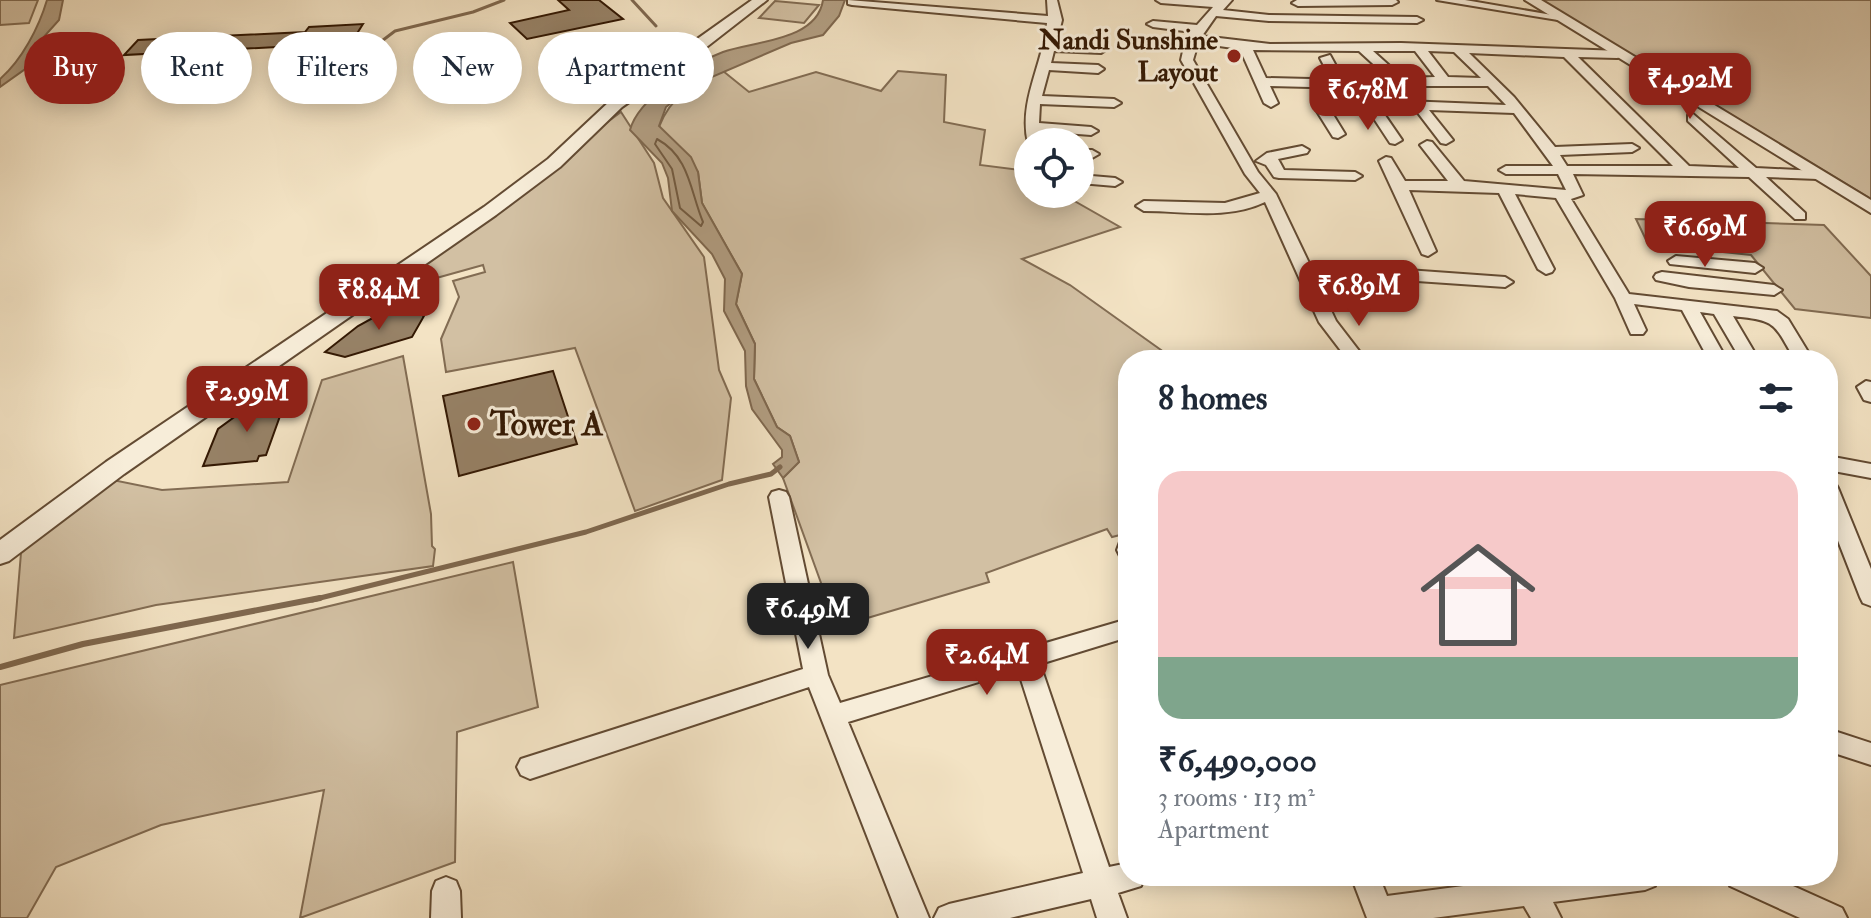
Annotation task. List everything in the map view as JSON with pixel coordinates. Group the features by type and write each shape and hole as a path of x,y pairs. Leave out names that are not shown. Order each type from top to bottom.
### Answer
{"street":[{"path":"0,554 115,468 490,211 554,163 616,104 760,0"},
{"path":"1052,0 1056,20 1034,100 1032,126 1056,128"},
{"path":"1161,0 1220,6 1282,19 1417,20 1390,1 1298,3"},
{"path":"1442,0 1558,17"},
{"path":"1532,0 1871,208"},
{"path":"852,2 1056,20"},
{"path":"1220,6 1196,34 1187,60 1252,174 1269,194 1328,322 1349,350"},
{"path":"1153,24 1246,48 1419,48 1617,54"},
{"path":"1049,47 1101,49"},
{"path":"1246,48 1255,68 1261,82 1269,100 1312,90 1261,82"},
{"path":"1419,48 1444,81"},
{"path":"1364,49 1400,82 1492,82"},
{"path":"1459,50 1492,82 1521,103"},
{"path":"1399,183 1576,195 1553,151 1481,51"},
{"path":"1568,54 1685,170"},
{"path":"1326,58 1350,103"},
{"path":"1043,66 1098,69"},
{"path":"1255,68 1302,70"},
{"path":"1337,79 1393,76"},
{"path":"1034,100 1114,103"},
{"path":"1338,134 1320,105 1521,103"},
{"path":"1371,104 1395,140"},
{"path":"1418,105 1446,140"},
{"path":"1693,118 1800,216"},
{"path":"1427,145 1459,185"},
{"path":"1553,151 1632,148"},
{"path":"1271,161 1272,156 1302,150"},
{"path":"1247,161 1271,161"},
{"path":"1271,161 1279,174 1355,176"},
{"path":"1386,161 1399,183 1428,251"},
{"path":"1506,170 1685,170 1818,175"},
{"path":"1094,180 1115,182"},
{"path":"1505,189 1546,269"},
{"path":"1144,206 1238,207 1257,202 1269,194"},
{"path":"1561,194 1623,298 1637,330"},
{"path":"1741,350 1704,308 1673,256 1755,268"},
{"path":"1304,268 1505,282"},
{"path":"1662,277 1774,290"},
{"path":"1623,298 1771,315 1782,323 1798,350"},
{"path":"1704,308 1715,350"},
{"path":"1838,465 1871,471"},
{"path":"779,497 816,675 914,918"},
{"path":"1838,513 1871,597"},
{"path":"832,716 1118,631"},
{"path":"1027,660 1112,918"},
{"path":"530,767 816,675"},
{"path":"1838,743 1871,754"},
{"path":"949,918 1118,880"},
{"path":"1369,886 1381,915 1565,886"},
{"path":"1762,886 1832,918"},
{"path":"1532,891 1546,918"}],"shaded area":[{"path":"0,0 38,0 29,23 0,25"},
{"path":"1540,0 1871,0 1871,199"},
{"path":"775,1 819,5 804,23 759,18"},
{"path":"723,71 749,92 816,72 881,91 898,71 946,75 944,122 985,130 980,165 1014,169 1014,208 1087,208 1120,227 1022,259 1070,285 1161,350 1118,350 1118,536 1112,537 1107,529 986,573 989,582 837,627 783,478 799,462 790,436 777,427 754,379 755,344 736,304 742,274 702,203 698,172 659,127 673,104 714,104 714,76"},
{"path":"621,112 654,163 663,198 704,257 719,370 731,398 722,480 635,511 575,348 446,372 441,339 459,297 453,281 485,272 483,265 372,296"},
{"path":"1636,219 1824,225 1871,276 1871,318 1795,309 1751,255 1648,244"},
{"path":"403,356 431,514 432,546 435,549 433,566 156,605 14,638 21,553 108,479 162,490 288,482 322,380"},
{"path":"513,562 538,707 457,732 455,862 300,918 324,790 161,825 56,867 27,918 0,918 0,685"}],"water":[{"path":"47,0 63,0 59,20 48,32 34,32"},
{"path":"823,0 845,0 839,16 823,35 791,43 714,76 714,56 797,32 818,14"},
{"path":"24,50 24,70 0,87 0,79"},
{"path":"670,104 659,126 691,157 698,172 702,203 742,274 736,304 755,344 754,379 777,427 790,436 799,462 783,478 773,464 782,457 782,450 752,409 746,386 745,351 724,311 725,279 712,254 672,211 668,178 662,163 630,130 644,106"}],"building":[{"path":"558,0 599,0 623,19 561,32 538,32 538,37 527,39 510,23 569,10"},
{"path":"363,24 358,32 305,32 309,27"},
{"path":"268,34 268,47 252,48 252,35"},
{"path":"141,40 141,54 125,55 125,54"},
{"path":"400,303 424,316 412,337 345,357 325,352 358,326"},
{"name":"Tower A","path":"553,371 577,444 459,476 443,396"},
{"path":"266,394 285,402 266,455 259,456 257,461 203,466 218,429"}],"waterway":[{"path":"394,32 473,12 504,0"},
{"path":"632,0 656,26"},
{"path":"312,600 586,532 729,484 771,474 780,467"},
{"path":"0,667 83,644 320,598"}],"place":[{"name":"Nandi Sunshine Layout","path":"1234,56"},
{"name":"Tower A","path":"474,424"}]}
